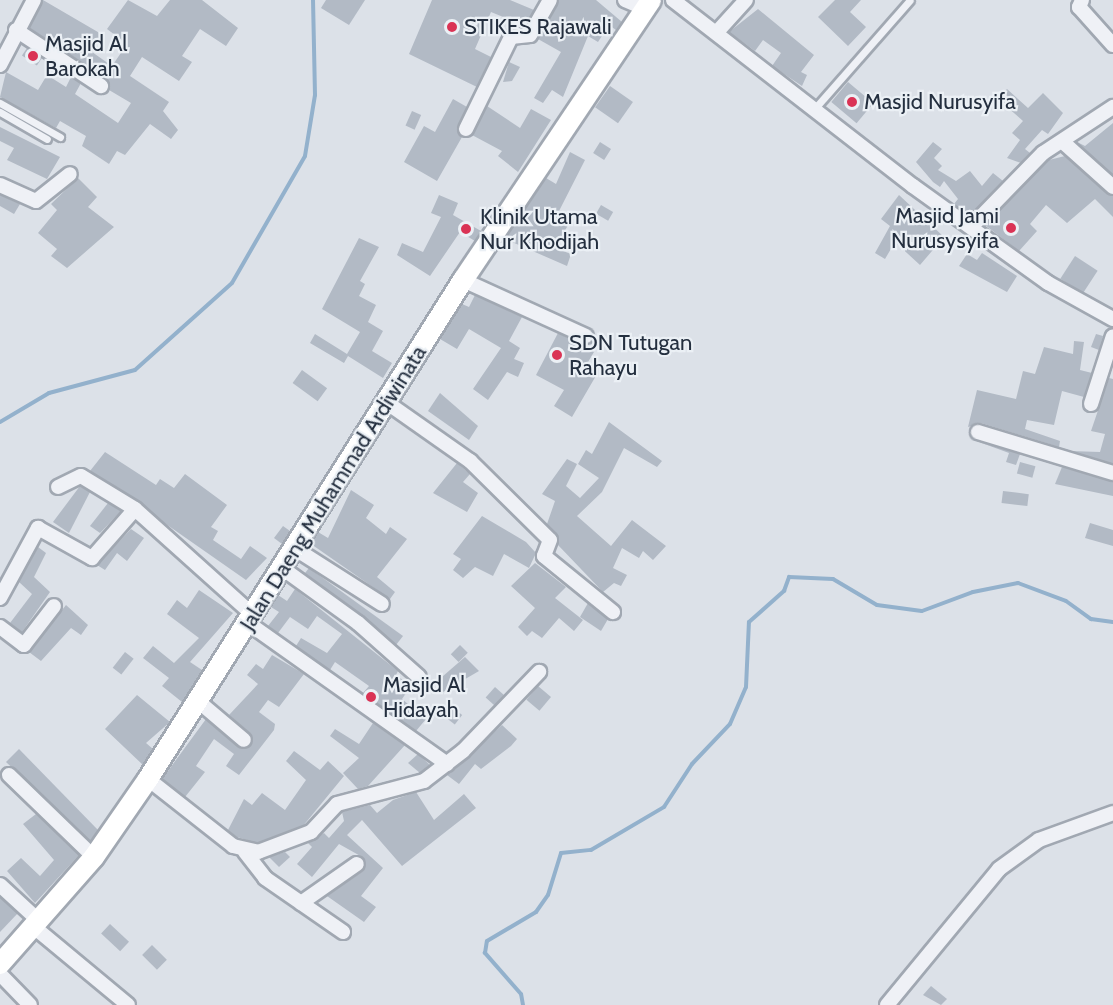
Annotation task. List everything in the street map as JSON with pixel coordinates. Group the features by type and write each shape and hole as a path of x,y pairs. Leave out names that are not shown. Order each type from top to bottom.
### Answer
{"main road":[{"name":"Jalan Daeng Muhammad Ardiwinata","path":"0,964 94,857 148,779 463,280 647,4"}],"street":[{"path":"0,65 16,30 34,0"},
{"path":"466,129 511,37 530,34 550,0"},
{"path":"625,0 647,4"},
{"path":"673,0 971,227 1048,283 1113,320"},
{"path":"717,32 747,0"},
{"path":"1082,0 1079,8 1113,45"},
{"path":"16,30 101,86"},
{"path":"971,227 1024,169 1113,107"},
{"path":"1064,142 1113,187"},
{"path":"0,185 36,201 70,174"},
{"path":"463,280 586,336"},
{"path":"1090,404 1113,336"},
{"path":"386,402 470,461 550,540 544,556 613,612"},
{"path":"978,432 1113,472"},
{"path":"58,487 81,476 135,509 250,619 447,764"},
{"path":"0,598 38,528 92,558 135,509"},
{"path":"294,548 382,604"},
{"path":"282,568 358,623 419,677"},
{"path":"0,627 24,645 54,606"},
{"path":"245,852 311,832 337,804 424,780 447,764 540,672"},
{"path":"198,701 244,740"},
{"path":"9,775 94,857"},
{"path":"148,779 245,852 265,878 343,932"},
{"path":"887,1005 999,869 1039,840 1113,813"},
{"path":"302,903 357,864"},
{"path":"0,885 37,924 128,1005"},
{"path":"0,974 30,1005"}],"lane":[{"path":"816,107 910,0"},
{"path":"0,103 60,137"},
{"path":"0,112 47,139"}],"building":[{"path":"43,0 103,35 92,52 112,66 127,44 107,29 128,0 157,16 170,0 202,0 238,28 226,46 200,29 182,56 192,62 179,81 142,57 130,76 169,102 163,111 178,130 171,139 150,124 125,155 117,151 109,164 82,146 86,136 60,121 56,128 0,97 6,72 38,90 47,75 66,87 71,77 81,83 75,94 118,123 131,103 109,90 106,78 29,28"},
{"path":"326,0 365,0 349,25 321,8"},
{"name":"STIKES Rajawali","path":"432,0 510,0 534,10 525,26 491,12 475,49 491,57 477,87 409,54"},
{"path":"559,0 596,0 622,22 616,30 609,25 598,42 588,36 563,97 552,90 543,103 534,98 561,52 538,39"},
{"path":"835,0 861,0 850,12 866,27 848,46 818,17"},
{"path":"758,9 814,55 801,72 807,75 802,86 772,66 781,53 763,40 755,51 729,32"},
{"name":"Masjid Al Barokah","path":"27,48 42,58 37,66 22,55"},
{"path":"509,62 520,67 512,81 503,82"},
{"name":"Masjid Nurusyifa","path":"848,82 873,103 857,123 831,102"},
{"path":"610,86 633,102 618,123 595,107"},
{"path":"1007,89 1028,108 1043,93 1063,113 1048,134 1042,130 1025,149 1030,153 1021,163 1007,158 1020,140 1012,133 1023,121 998,99"},
{"path":"453,99 467,107 457,129 462,137 437,181 404,162 424,126 435,132"},
{"path":"487,106 520,128 531,109 551,120 518,172 498,156 502,151 472,135"},
{"path":"412,111 421,115 415,130 405,126"},
{"path":"1113,123 1113,175 1077,142 1085,146"},
{"path":"0,127 60,157 47,179 7,160 14,148 0,141"},
{"path":"600,142 611,149 604,160 593,153"},
{"path":"933,142 942,149 934,158 942,166 938,170 956,181 970,171 982,186 993,173 1003,181 970,216 954,204 958,199 944,181 940,187 916,162"},
{"path":"570,152 585,160 558,213 571,220 555,248 571,254 567,266 505,239 546,178 556,184"},
{"path":"1065,156 1113,196 1113,217 1095,199 1067,223 1046,205 1030,224 1037,231 1019,251 985,225 1049,160"},
{"path":"78,178 97,197 88,207 114,227 67,268 51,256 57,249 38,233 57,210 51,204"},
{"path":"0,195 20,204 14,214 0,206"},
{"path":"439,195 458,203 453,215 481,231 475,241 460,232 430,276 397,255 402,243 423,252 441,217 431,213"},
{"path":"899,195 944,237 920,265 895,242 885,259 875,253 890,226 881,219"},
{"path":"601,205 613,212 608,221 596,214"},
{"path":"359,238 379,247 360,281 365,284 359,296 376,305 368,322 383,331 372,351 392,363 383,378 348,356 344,363 310,343 315,334 347,354 360,332 322,309"},
{"path":"982,253 1017,276 1007,292 959,266 967,254 977,260"},
{"path":"1075,256 1098,271 1083,293 1060,279"},
{"path":"475,295 522,317 509,341 520,348 514,359 524,363 518,377 507,372 488,400 473,389 501,348 469,329 457,349 440,339 462,304 469,307"},
{"path":"558,333 594,352 585,367 597,374 572,417 554,406 564,390 536,375"},
{"path":"1096,334 1103,336 1099,350 1091,347"},
{"path":"1074,341 1084,342 1080,370 1092,373 1084,397 1062,391 1054,425 1027,420 1025,429 1060,441 1059,447 981,423 968,427 977,390 1016,399 1023,371 1035,374 1044,347 1073,354"},
{"path":"302,370 327,388 318,401 293,383"},
{"path":"1109,378 1113,379 1113,464 1070,451 1100,452 1105,434 1091,431"},
{"path":"440,393 478,426 469,440 428,411"},
{"path":"609,422 662,461 657,467 624,448 602,492 577,516 611,546 632,520 666,546 653,560 643,551 639,558 622,548 613,568 627,575 621,586 614,583 603,592 558,545 547,524 555,501 542,494 567,459 577,464 566,486 580,498 599,478 578,464 586,450 592,454"},
{"path":"979,442 1020,454 1016,465 1006,462 1009,453"},
{"path":"105,452 156,485 160,479 174,488 185,474 227,505 211,527 218,531 213,540 241,559 250,546 267,558 246,580 90,471"},
{"path":"1020,462 1035,466 1032,478 1017,474"},
{"path":"457,463 470,474 463,482 478,493 467,512 433,493"},
{"path":"1062,467 1113,482 1113,496 1055,484"},
{"path":"80,486 90,492 69,533 53,522"},
{"path":"351,490 374,505 366,518 386,534 390,527 407,539 377,577 395,592 390,599 311,544 318,532 328,538"},
{"path":"1003,491 1029,494 1027,506 1002,503"},
{"path":"108,503 121,511 100,533 90,526"},
{"path":"482,516 526,542 536,553 529,568 504,554 493,576 475,567 463,578 453,570 461,559 453,554"},
{"path":"1090,523 1113,530 1113,546 1085,538"},
{"path":"283,526 290,531 282,544 274,538"},
{"path":"131,529 144,538 127,561 117,553 105,570 97,565"},
{"path":"38,547 46,553 34,577 50,592 22,632 10,623 32,594 19,582"},
{"path":"535,563 566,587 555,598 583,620 574,631 559,618 542,638 532,631 527,636 518,627 535,608 511,586"},
{"path":"309,568 403,636 396,645 305,573"},
{"path":"295,589 398,671 396,675 411,686 402,699 426,719 416,731 363,693 369,686 335,662 330,670 296,646 301,638 327,653 342,634 317,616 308,629 290,617 278,633 268,626 279,612 271,607 278,595 287,601"},
{"path":"199,590 233,613 190,662 202,670 182,702 162,686 169,678 143,658 153,646 174,663 199,638 167,614 177,600 187,608"},
{"path":"588,603 608,619 601,631 580,617"},
{"path":"66,605 88,625 81,635 71,628 41,661 29,652"},
{"path":"460,645 468,653 459,662 451,654"},
{"path":"125,652 134,659 121,675 113,668"},
{"path":"272,655 304,674 279,707 268,700 259,712 275,724 274,730 239,775 226,766 234,754 214,739 196,766 205,772 185,797 162,779 206,719 239,747 251,745 250,734 229,715 258,684 247,675 256,664 263,669"},
{"path":"465,657 479,671 443,692 435,683"},
{"path":"538,686 551,697 539,711 526,700"},
{"path":"495,687 504,695 495,705 486,697"},
{"path":"137,695 170,722 146,743 153,749 143,765 105,729"},
{"path":"448,704 462,715 455,725 441,713"},
{"path":"373,723 405,745 368,786 358,789 343,773 359,758 330,736 335,729 359,744"},
{"path":"502,725 517,739 511,746 481,769 475,764 459,784 447,775"},
{"path":"19,749 98,830 90,841 6,762"},
{"path":"294,751 320,770 328,761 344,776 303,826 257,843 237,837 228,830 244,799 252,805 262,793 285,810 306,780 286,761"},
{"path":"418,754 430,765 420,773 408,763"},
{"path":"416,792 434,820 464,794 476,808 402,866 362,820 347,835 383,868 361,896 376,907 364,922 327,896 363,871 364,858 339,844 312,877 297,864 312,847 308,843 324,833 329,838 344,821 342,812 370,805 377,813 393,800"},
{"path":"36,814 79,855 35,903 7,871 21,858 40,876 54,860 23,824"},
{"path":"285,852 290,857 279,867 269,857"},
{"path":"0,897 18,913 0,932"},
{"path":"110,924 129,942 120,951 101,934"},
{"path":"152,945 167,960 157,970 142,955"},
{"path":"931,986 947,999 941,1005 923,995"}],"waterway":[{"path":"0,422 49,393 135,370 232,283 305,156 315,95 313,0"},
{"path":"523,1005 521,994 485,953 487,941 536,912 548,895 561,853 591,850 664,807 692,764 730,724 746,687 749,622 784,591 789,577 833,579 877,605 922,611 973,592 1018,583 1066,601 1091,619 1113,622"}],"place":[{"name":"STIKES Rajawali","path":"452,27"},
{"name":"Masjid Al Barokah","path":"33,56"},
{"name":"Masjid Nurusyifa","path":"852,102"},
{"name":"Masjid Jami Nurusysyifa","path":"1011,228"},
{"name":"Klinik Utama Nur Khodijah","path":"466,229"},
{"name":"SDN Tutugan Rahayu","path":"557,355"},
{"name":"Masjid Al Hidayah","path":"371,697"}]}
